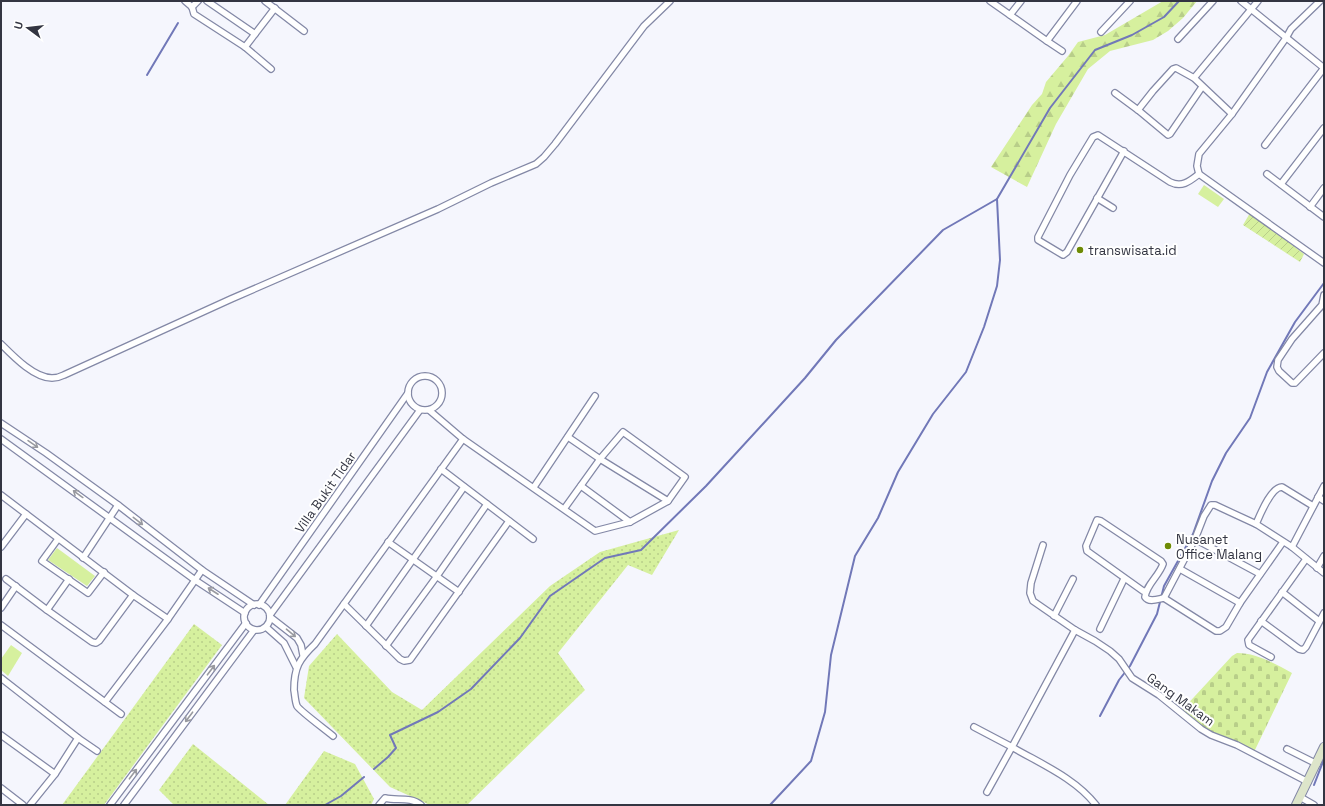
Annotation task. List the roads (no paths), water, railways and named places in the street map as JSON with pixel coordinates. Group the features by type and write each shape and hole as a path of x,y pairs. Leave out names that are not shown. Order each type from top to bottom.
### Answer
{"street":[{"path":"185,1 192,7 194,14 245,47 271,69"},
{"path":"192,7 198,1"},
{"path":"207,1 255,34"},
{"path":"265,1 304,31"},
{"path":"1,344 11,355 32,371 43,377 52,378 64,376 231,299 438,209 536,164 555,144 644,26 670,1"},
{"path":"990,1 1062,51"},
{"path":"1010,15 1021,1"},
{"path":"1047,41 1077,1"},
{"path":"1101,32 1130,1"},
{"path":"1178,40 1213,1"},
{"path":"1241,1 1324,68 1265,145"},
{"path":"1194,78 1258,1"},
{"path":"1320,1 1291,29 1232,114 1199,154 1197,166 1199,174 1324,263"},
{"path":"245,47 275,8"},
{"path":"1138,110 1153,90 1172,69 1179,69 1194,78 1232,114"},
{"path":"1115,93 1166,134 1168,134 1202,87"},
{"path":"1281,184 1324,128"},
{"path":"1124,151 1065,254 1063,255 1038,240 1038,237 1070,175 1093,137 1098,135 1124,151 1174,184 1181,185 1199,174"},
{"path":"1267,174 1324,217"},
{"path":"1310,207 1324,188"},
{"path":"1097,198 1113,208"},
{"path":"1324,295 1323,305 1292,339 1278,360 1277,367 1279,371 1295,384 1324,353"},
{"name":"Villa Bukit Tidar","path":"257,605 408,393 411,385 419,378 428,376 435,380 442,388 442,397 436,406 429,410"},
{"path":"408,393 412,403 420,410 429,410 463,439 534,487 564,509 595,531 630,522 668,501 685,477 623,432 600,459 564,509"},
{"path":"534,487 596,396"},
{"name":"Villa Bukit Tidar","path":"270,616 420,410"},
{"path":"1,423 46,453 118,505 202,570 257,605 267,608 270,616 269,623 261,630 254,630 249,627 244,617 249,608 257,605"},
{"path":"568,437 600,459 668,501"},
{"path":"1,439 195,580 245,613"},
{"path":"333,736 297,706 294,690 296,667 344,604 463,439"},
{"path":"441,469 533,539"},
{"path":"581,486 630,522"},
{"path":"1292,547 1324,486"},
{"path":"366,626 464,487"},
{"path":"1256,524 1274,490 1278,488 1282,487 1313,506"},
{"path":"1,495 83,558 168,619"},
{"path":"1318,497 1324,501"},
{"path":"386,646 487,504"},
{"path":"83,558 118,505"},
{"path":"1162,598 1180,569 1195,539 1204,516 1211,505 1219,505 1256,524 1292,547 1324,573"},
{"path":"2,545 26,514"},
{"path":"1146,591 1143,591 1124,579 1087,551 1086,546 1097,520 1101,521 1161,561 1163,564 1146,591 1144,597 1146,599 1149,601 1162,598 1216,631 1220,631 1226,627 1260,574 1283,542"},
{"path":"344,604 386,646 404,661 410,660 509,521"},
{"path":"58,539 42,561 48,567 69,579 88,593 104,572"},
{"path":"1195,539 1260,574"},
{"path":"388,542 459,592"},
{"name":"Gang Makam","path":"1043,545 1031,584 1030,593 1033,602 1110,651 1119,659 1132,678 1159,695 1201,729 1211,735 1237,745 1308,782"},
{"path":"1317,568 1324,556"},
{"path":"1270,657 1252,647 1248,643 1249,638 1306,559"},
{"path":"1180,569 1240,604"},
{"path":"105,702 168,619 202,570"},
{"path":"6,579 92,642 96,643 133,595"},
{"path":"47,610 69,579"},
{"path":"1054,616 1073,579"},
{"path":"1100,629 1124,579"},
{"path":"1,608 16,586"},
{"path":"1282,592 1319,621"},
{"path":"1261,621 1299,649 1303,650 1324,613"},
{"path":"270,616 297,638 301,645 303,656"},
{"path":"110,805 246,623"},
{"path":"1,625 121,714"},
{"path":"266,627 284,643 296,667"},
{"path":"124,805 254,630"},
{"path":"987,792 1075,630"},
{"path":"292,660 303,656"},
{"path":"1,678 97,751"},
{"path":"974,727 1070,780 1096,805"},
{"path":"1,735 55,774"},
{"path":"30,805 55,774 78,738"},
{"path":"1314,805 1298,801 1324,747"},
{"path":"1287,749 1317,764"},
{"path":"1,788 24,805"},
{"path":"378,805 385,798 393,800 406,799 421,805"}],"waterway":[{"path":"374,769 396,748 390,735 438,712 471,689 520,638 550,596 605,558 641,550 706,486 805,378 836,340 943,230 997,199 1050,108 1095,50 1132,35 1164,17 1179,1"},
{"path":"147,75 178,23"},
{"path":"770,805 811,761 825,712 831,655 855,556 878,518 898,472 933,414 966,372 984,327 997,286 1000,260 997,199"},
{"path":"1100,716 1119,680 1130,666 1157,614 1164,586 1193,534 1212,481 1226,453 1250,418 1267,372 1295,322 1324,283"},
{"path":"1314,785 1324,759"},
{"path":"325,805 341,796 364,777"}],"place":[{"name":"transwisata.id","path":"1080,250"},
{"name":"Nusanet Office Malang","path":"1168,546"}]}
